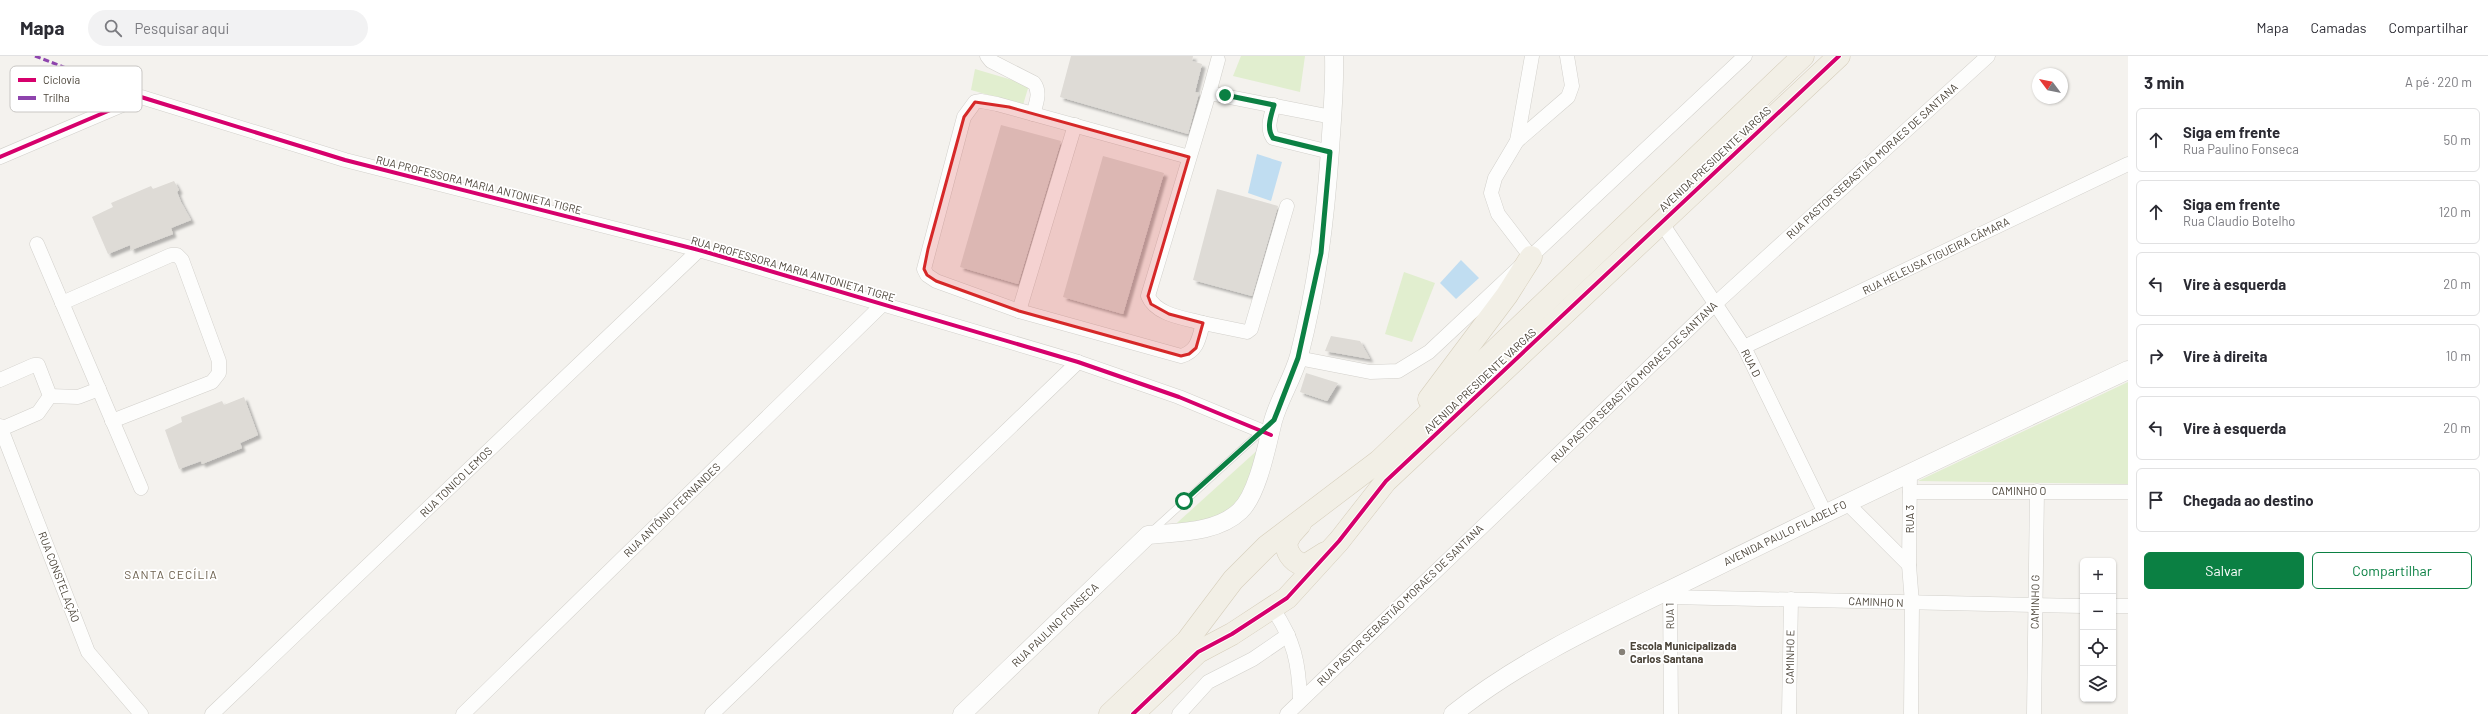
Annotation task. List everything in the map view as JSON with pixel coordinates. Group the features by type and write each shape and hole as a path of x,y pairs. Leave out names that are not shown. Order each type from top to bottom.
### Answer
{"main road":[{"name":"AVENIDA PRESIDENTE VARGAS","path":"1110,714 1187,641 1232,580 1281,533 1352,483 1398,443 1803,56"},
{"name":"AVENIDA PRESIDENTE VARGAS","path":"1133,714 1198,652 1273,608 1309,576 1339,541 1386,481 1839,56"},
{"path":"1398,443 1507,295 1531,257"},
{"path":"1314,509 1291,534 1286,543 1290,555 1300,565 1306,565 1315,562 1339,541"}],"street":[{"path":"987,56 991,61 1034,83 1038,88 1038,98 1033,114"},
{"path":"1148,535 1188,531 1228,521 1241,510 1250,498 1269,429 1298,358 1321,253 1330,152 1334,56"},
{"path":"1517,141 1532,56"},
{"path":"1531,257 1498,214 1491,193 1495,178 1517,141 1568,98 1572,86 1568,56"},
{"path":"1298,358 1370,372 1398,371 1429,352 1745,56"},
{"name":"RUA PASTOR SEBASTIÃO MORAES DE SANTANA","path":"1287,714 1715,304 1988,56"},
{"path":"1218,60 1148,296 1151,304 1169,314 1247,332 1251,329 1287,206"},
{"path":"1209,93 1332,117"},
{"name":"RUA PROFESSORA MARIA ANTONIETA TIGRE","path":"142,97 345,160 699,250 1078,362 1269,429"},
{"path":"1189,157 1033,114 981,101 975,102 964,117 924,269 927,275 936,281 1019,311 1181,356 1190,354 1196,348 1203,323"},
{"path":"1274,105 1269,126 1270,133 1273,138 1330,152"},
{"name":"RUA PROFESSORA MARIA ANTONIETA TIGRE","path":"0,157 106,112"},
{"path":"1019,311 1075,125"},
{"name":"RUA HELEUSA FIGUEIRA CÂMARA","path":"1744,348 2128,164"},
{"name":"RUA D","path":"1661,222 1744,348 1825,513"},
{"path":"37,244 141,488"},
{"name":"RUA TONICO LEMOS","path":"212,714 699,250"},
{"path":"62,303 171,255 177,255 182,260 219,361 219,373 212,382 112,421"},
{"name":"RUA ANTÔNIO FERNANDES","path":"463,714 882,305"},
{"path":"712,714 1078,362"},
{"path":"0,380 34,365 38,365 50,396"},
{"name":"AVENIDA PAULO FILADELFO","path":"1453,714 1504,678 1554,650 1670,594 1825,513 2128,370"},
{"path":"50,396 78,397 99,389"},
{"path":"1,427 38,413 50,396"},
{"name":"RUA CONSTELAÇÃO","path":"1,427 88,652 141,714"},
{"name":"RUA 3","path":"1910,473 1909,565 1912,603"},
{"name":"CAMINHO G","path":"2034,714 2034,607 2037,491"},
{"name":"CAMINHO O","path":"1910,492 2128,492"},
{"path":"1848,503 1909,565"},
{"name":"RUA PAULINO FONSECA","path":"962,714 1148,535"},
{"name":"CAMINHO N","path":"1670,594 2034,607 2080,606"},
{"name":"RUA 1","path":"1670,594 1671,714"},
{"name":"CAMINHO E","path":"1789,714 1791,599"},
{"path":"1911,714 1912,603"},
{"path":"2116,606 2128,606"},
{"path":"1273,608 1288,635 1299,669 1300,700"},
{"path":"1180,714 1208,682 1254,659 1288,635"}],"lane":[{"name":"RUA PAULINO FONSECA","path":"1148,535 1269,429"}],"highlighted area":[{"path":"975,102 1009,107 1189,157 1148,296 1151,304 1169,314 1203,323 1196,348 1189,354 1181,356 1019,311 936,281 927,275 924,269 928,249 964,117"}],"green space":[{"path":"1241,56 1305,56 1300,92 1233,76"},
{"path":"975,69 1029,85 1023,105 971,90"},
{"path":"1404,272 1435,283 1412,342 1385,334"},
{"path":"2128,382 2128,484 1918,481"},
{"path":"1261,447 1238,510 1168,531"}],"water":[{"path":"1257,154 1282,162 1271,201 1248,193"},
{"path":"1461,260 1479,278 1456,299 1440,283"}],"building":[{"path":"1071,56 1193,56 1192,61 1202,64 1195,92 1199,93 1188,134 1060,97"},
{"path":"1001,125 1061,141 1018,284 960,267"},
{"path":"1103,156 1164,173 1123,314 1063,297"},
{"path":"174,181 179,190 177,192 181,202 191,220 171,228 173,234 131,250 130,245 108,254 92,217 113,207 111,203 151,186 153,189"},
{"path":"1217,189 1278,206 1252,296 1193,280"},
{"path":"1331,336 1360,341 1370,359 1325,351"},
{"path":"1306,373 1338,383 1327,401 1300,392"},
{"path":"244,397 258,435 240,443 242,448 202,464 201,461 179,469 165,430 182,422 181,417 222,401 224,405"}],"marked path":[{"path":"35,56 61,66"}],"cycle path":[{"path":"1133,714 1198,652 1232,634 1287,598 1339,541 1386,481 1839,56"},
{"path":"142,97 345,160 699,250 1078,362 1179,397 1271,435"},
{"path":"0,157 106,112"}],"place":[{"name":"Escola Municipalizada Carlos Santana","path":"1622,652"}],"district":[{"name":"SANTA CECÍLIA","path":"171,575"}],"route":[{"path":"1184,501 1274,420 1298,358 1312,299 1321,253 1329,180 1330,152 1273,138 1270,133 1269,126 1274,105 1225,95"}]}
